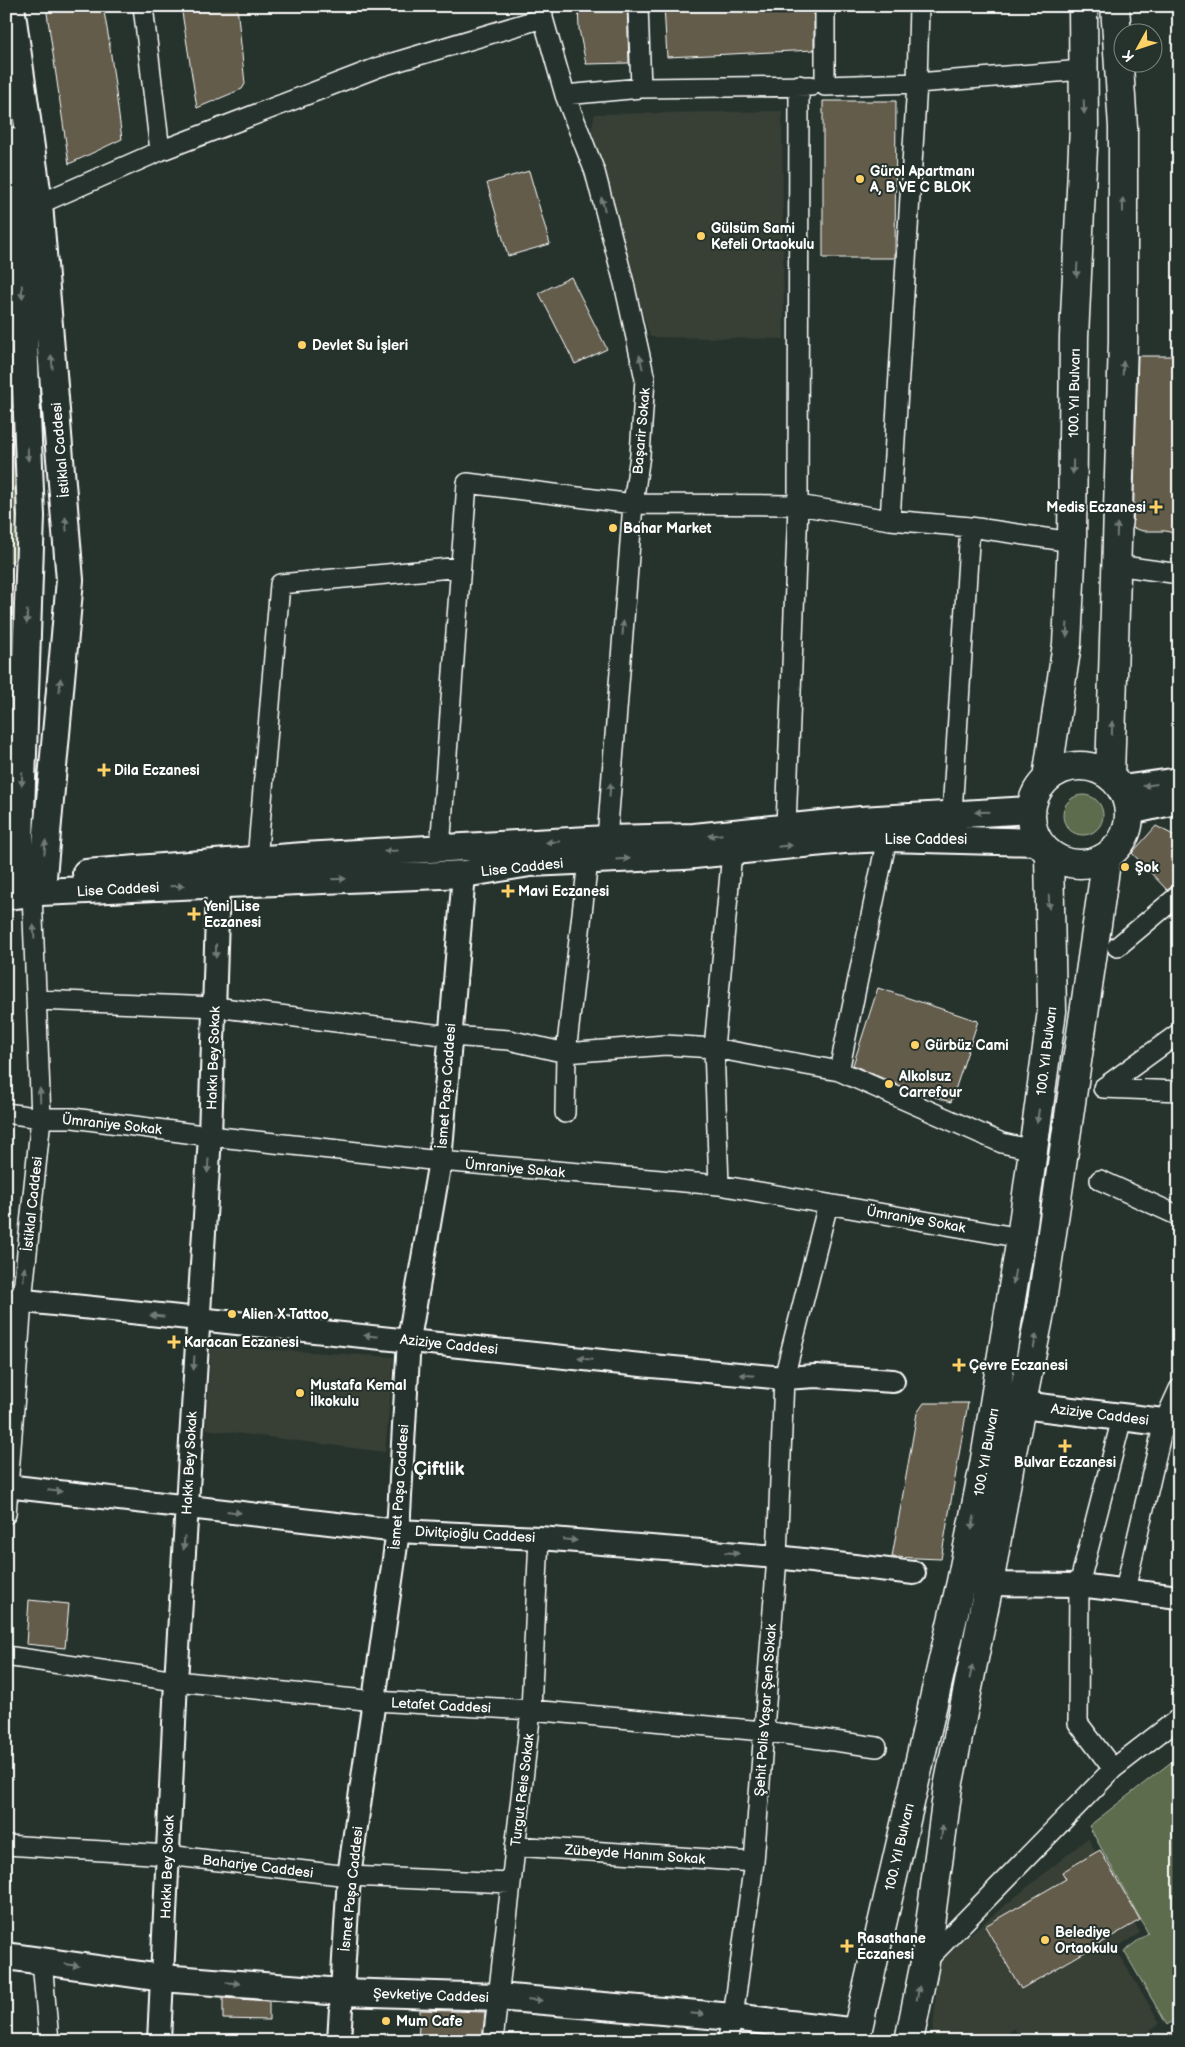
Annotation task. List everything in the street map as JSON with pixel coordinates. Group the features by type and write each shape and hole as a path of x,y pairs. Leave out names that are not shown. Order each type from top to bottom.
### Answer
{"main road":[{"name":"İstiklal Caddesi","path":"11,6 39,204 70,580 22,884"},
{"name":"100. Yıl Bulvarı","path":"1047,778 1066,644 1072,542 1074,337 1084,127 1082,70 1083,6"},
{"path":"1116,6 1123,127 1123,312 1116,565 1121,792 1128,828 1122,843 1107,856 1095,862 1079,865 1063,862 1044,848 1032,826 1030,810 1034,794 1047,778 1056,771 1072,766 1088,766 1104,771 1121,792 1179,800"},
{"name":"İstiklal Caddesi","path":"6,139 21,263 31,516 19,871 22,884"},
{"path":"1121,792 1179,781"},
{"name":"Lise Caddesi","path":"22,884 304,856 607,838 694,837 952,813 1030,810"},
{"name":"Lise Caddesi","path":"22,884 218,885 464,874 530,863 732,852 887,838 1044,848"},
{"name":"100. Yıl Bulvarı","path":"856,2037 961,1582 984,1465 1021,1238 1052,1010 1044,848"},
{"name":"100. Yıl Bulvarı","path":"909,2041 925,1962 948,1787 989,1584 1041,1308 1107,856"},
{"name":"Aziziye Caddesi","path":"1022,1404 1171,1423"},
{"name":"Şevketiye Caddesi","path":"6,1956 162,1978 342,1992 498,1997 730,2029 856,2037"}],"street":[{"path":"143,6 160,151"},
{"path":"638,6 641,88"},
{"path":"824,86 825,6"},
{"path":"890,520 917,83 919,6"},
{"path":"39,204 160,151 379,67 543,12"},
{"name":"Başarir Sokak","path":"543,12 566,95 595,172 624,283 645,378 640,455 632,504 607,838"},
{"path":"566,95 641,88 917,83 1082,70"},
{"path":"786,827 798,505 799,85"},
{"path":"440,849 467,483 632,504 798,505 890,520 970,527 1072,542"},
{"path":"952,813 970,527"},
{"path":"1116,565 1179,574"},
{"path":"258,861 280,584 461,567"},
{"path":"565,1113 566,1053 588,861 607,838"},
{"path":"839,1071 887,838"},
{"path":"719,1186 714,1048 732,852"},
{"name":"İsmet Paşa Caddesi","path":"339,2041 349,1876 398,1530 409,1339 440,1161 464,874"},
{"name":"İstiklal Caddesi","path":"6,1514 14,1300 40,1118 37,1000 22,884"},
{"name":"Hakkı Bey Sokak","path":"159,2041 176,1681 197,1320 210,1136 218,885"},
{"path":"1117,947 1179,895"},
{"path":"37,1000 215,1007 450,1036 509,1040 566,1053 665,1045 714,1048 839,1071 1002,1143 1033,1150"},
{"path":"1179,1033 1103,1088 1179,1091"},
{"name":"Ümraniye Sokak","path":"6,1113 40,1118 73,1118 210,1136 440,1161 719,1186 1021,1238"},
{"path":"1100,1180 1179,1216"},
{"name":"Şehit Polis Yaşar Şen Sokak","path":"730,2029 754,1862 777,1557 784,1378 828,1204"},
{"name":"Aziziye Caddesi","path":"14,1300 197,1320 409,1339 641,1365 784,1378 816,1376 893,1381"},
{"path":"1125,1590 1179,1389"},
{"path":"1113,1769 1078,1723 1079,1585 1122,1418"},
{"name":"Divitçioğlu Caddesi","path":"8,1487 398,1530 539,1538 777,1557 914,1573"},
{"name":"Turgut Reis Sokak","path":"493,2041 531,1710 539,1538"},
{"path":"989,1584 1079,1585 1179,1597"},
{"name":"Letafet Caddesi","path":"6,1656 176,1681 375,1701 531,1710 763,1731 877,1747"},
{"path":"925,1962 1113,1769 1179,1718"},
{"name":"Bahariye Caddesi","path":"6,1845 167,1855 349,1876 510,1884"},
{"name":"Zübeyde Hanım Sokak","path":"515,1846 754,1862"},
{"path":"42,1961 49,2041"}],"shaded area":[{"name":"Gülsüm Sami Kefeli Ortaokulu","path":"782,111 784,339 650,337 590,135 595,114"},
{"name":"Mustafa Kemal İlkokulu","path":"211,1346 394,1357 385,1452 206,1429"},
{"name":"Belediye Ortaokulu","path":"1088,1838 1140,1933 1115,1948 1160,2023 1135,2041 1021,2041 1014,2028 999,2041 932,2041 939,1959"}],"green space":[{"path":"6,302 18,559 6,563"},
{"path":"1087,795 1094,798 1100,804 1103,815 1102,823 1094,832 1087,835 1079,835 1072,832 1064,823 1063,811 1066,804 1075,796"},
{"path":"1179,1756 1179,2016 1167,2025 1124,1951 1148,1933 1089,1826"}],"building":[{"path":"46,6 103,6 109,40 122,139 69,164"},
{"path":"181,6 237,6 245,84 242,89 197,108"},
{"path":"578,6 627,6 629,63 586,64 579,29"},
{"path":"664,6 814,6 814,50 667,57"},
{"name":"Gürol Apartmanı A, B VE C BLOK","path":"823,101 896,101 895,258 823,258"},
{"path":"529,171 550,244 508,256 487,183"},
{"path":"571,277 607,349 575,364 539,293"},
{"path":"1138,356 1179,356 1179,535 1166,531 1143,531 1133,528"},
{"path":"1156,826 1179,838 1179,882 1167,890 1132,853"},
{"name":"Gürbüz Cami","path":"878,988 978,1021 951,1102 898,1085 853,1065"},
{"path":"924,1403 968,1403 941,1559 892,1557 917,1413"},
{"path":"29,1600 69,1604 65,1648 26,1644"},
{"path":"1100,1850 1140,1920 1021,1989 985,1926 1066,1879 1062,1872"},
{"path":"223,1998 269,2001 269,2020 223,2019"},
{"path":"420,2010 485,2012 482,2041 418,2041"}],"place":[{"name":"Gürol Apartmanı A, B VE C BLOK","path":"860,179"},
{"name":"Gülsüm Sami Kefeli Ortaokulu","path":"701,236"},
{"name":"Devlet Su İşleri","path":"302,345"},
{"name":"Medis Eczanesi","path":"1156,507"},
{"name":"Bahar Market","path":"613,528"},
{"name":"Dila Eczanesi","path":"104,770"},
{"name":"Şok","path":"1125,867"},
{"name":"Mavi Eczanesi","path":"508,891"},
{"name":"Yeni Lise Eczanesi","path":"194,914"},
{"name":"Gürbüz Cami","path":"915,1045"},
{"name":"Alkolsuz Carrefour","path":"889,1084"},
{"name":"Alien X Tattoo","path":"232,1314"},
{"name":"Karacan Eczanesi","path":"174,1342"},
{"name":"Çevre Eczanesi","path":"959,1365"},
{"name":"Mustafa Kemal İlkokulu","path":"300,1393"},
{"name":"Bulvar Eczanesi","path":"1065,1446"},
{"name":"Belediye Ortaokulu","path":"1045,1940"},
{"name":"Rasathane Eczanesi","path":"847,1946"},
{"name":"Mum Cafe","path":"386,2021"}],"district":[{"name":"Çiftlik","path":"439,1468"}]}
